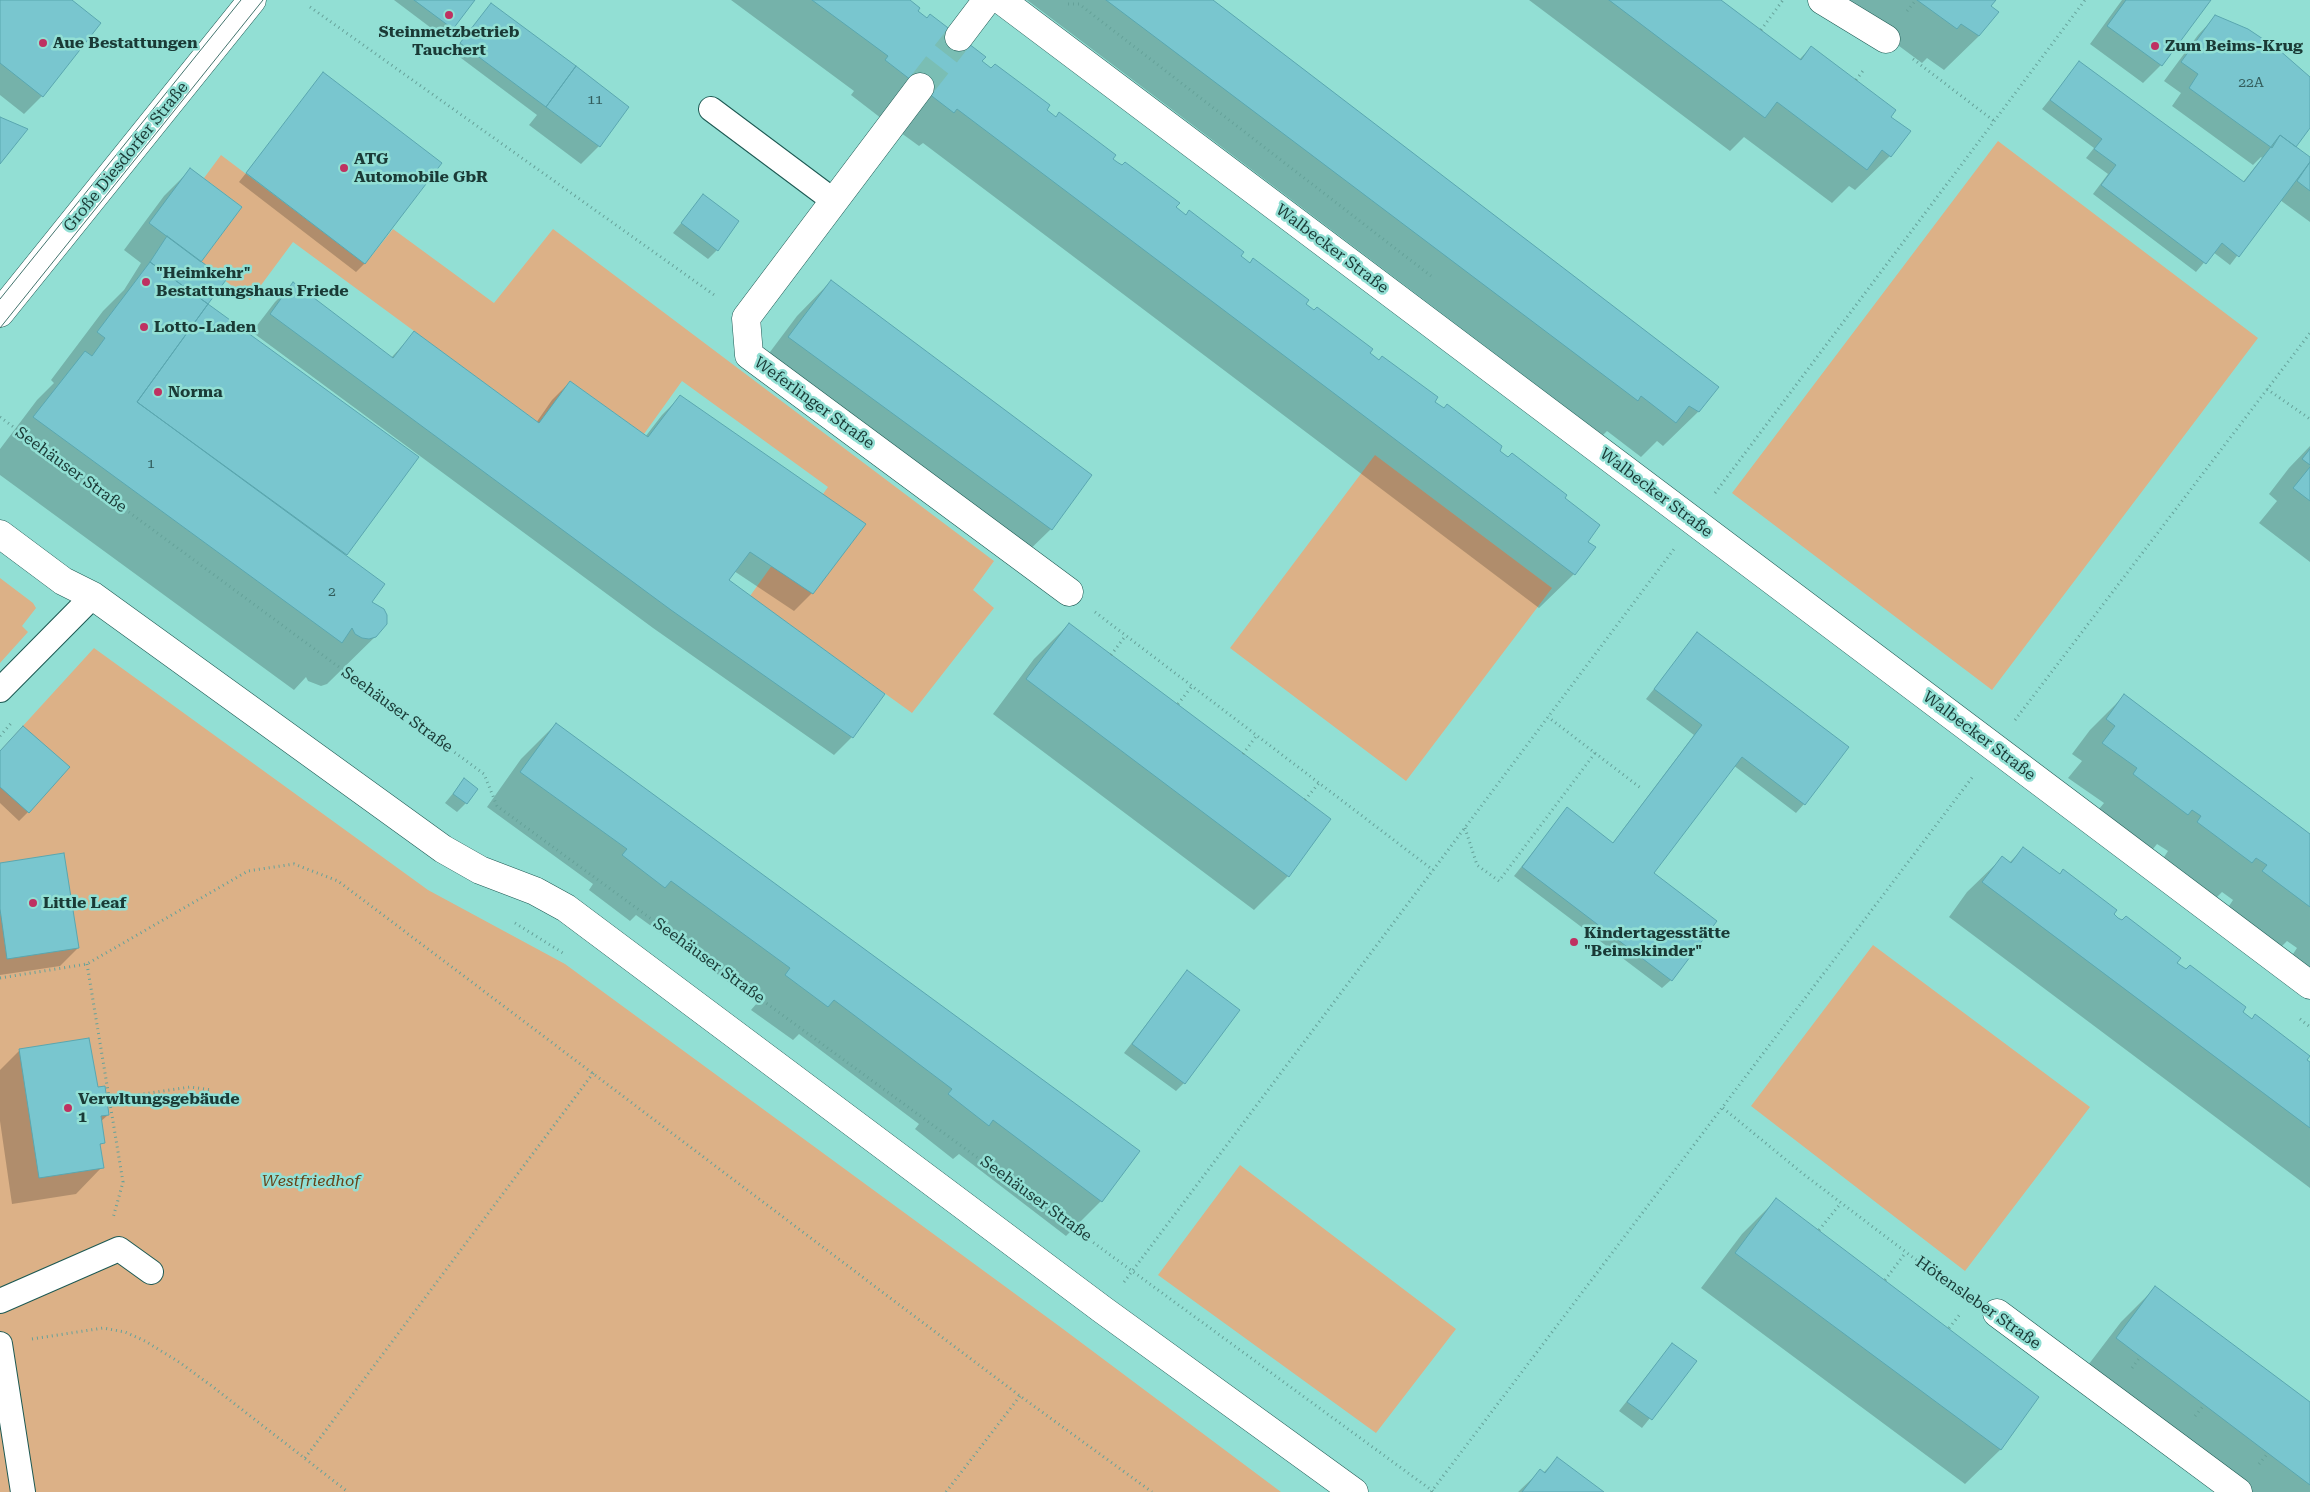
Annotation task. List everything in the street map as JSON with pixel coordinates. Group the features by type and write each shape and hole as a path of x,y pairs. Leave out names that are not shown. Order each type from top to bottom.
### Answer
{"street":[{"name":"Große Diesdorfer Straße","path":"0,313 252,0"},
{"path":"959,37 987,0"},
{"name":"Walbecker Straße","path":"1002,0 2310,985"},
{"path":"1822,0 1886,39"},
{"path":"746,318 920,88"},
{"name":"Weferlinger Straße","path":"746,318 749,355 1069,592"},
{"path":"0,534 63,581 93,596 443,849 480,870 535,891 566,908 1103,1310 1354,1492"},
{"name":"Hötensleber Straße","path":"1997,1313 2238,1492"}],"lane":[{"path":"711,109 834,201"},
{"path":"0,690 93,596"},
{"path":"0,1301 119,1249 151,1272"},
{"path":"0,1344 23,1492"}],"path":[{"path":"1761,30 1783,0"},
{"path":"1714,494 2085,0"},
{"path":"310,7 746,318"},
{"path":"1886,39 1994,121"},
{"path":"2014,721 2310,333"},
{"path":"2267,389 2310,419"},
{"name":"Seehäuser Straße","path":"0,417 484,774 497,806 1133,1270 1432,1492"},
{"path":"1133,1270 1676,546"},
{"path":"1069,592 1433,870"},
{"path":"1111,655 1126,635"},
{"path":"1178,704 1192,686"},
{"path":"1548,717 1642,789"},
{"path":"1243,754 1258,735"},
{"path":"1464,828 1477,864 1499,881 1596,754"},
{"path":"1432,1492 1975,773"},
{"path":"1305,800 1319,783"},
{"path":"0,978 87,964 248,871 294,864 338,881 594,1072 1020,1396 1152,1492"},
{"path":"87,964 123,1182 111,1224 119,1249"},
{"path":"305,1458 594,1072"},
{"path":"110,1099 190,1088 212,1090"},
{"name":"Hötensleber Straße","path":"1723,1108 1841,1203 1970,1300 1997,1313"},
{"path":"1819,1230 1841,1203"},
{"path":"1885,1280 1906,1252"},
{"path":"28,1339 103,1328 124,1332 179,1362 348,1492"},
{"path":"946,1492 1020,1396"}],"green space":[{"path":"1998,141 2258,338 1992,690 1732,493"},
{"path":"221,155 365,264 393,229 494,303 553,229 994,561 973,590 994,608 912,713 750,596 828,487 682,381 644,434 570,381 539,423 293,242 250,300 201,262 242,207 204,178"},
{"path":"1375,455 1552,588 1406,781 1230,648"},
{"path":"0,578 33,603 36,608 22,626 28,632 0,663"},
{"name":"Westfriedhof","path":"94,648 428,890 565,964 1059,1326 1281,1492 0,1492 0,751"},
{"path":"1873,945 2090,1107 1965,1271 1751,1106"},
{"path":"1240,1165 1456,1329 1376,1433 1158,1275"}],"building":[{"name":"Aue Bestattungen","path":"0,0 72,0 101,23 43,97 0,63"},
{"name":"Steinmetzbetrieb Tauchert","path":"414,0 475,0 453,29"},
{"path":"812,0 910,0 920,8 918,11 927,18 930,14 986,57 982,61 991,68 995,64 1050,105 1047,110 1056,117 1059,112 1116,155 1113,159 1122,165 1125,162 1180,203 1176,207 1186,215 1189,210 1244,252 1241,256 1250,263 1253,258 1309,300 1306,304 1314,310 1317,307 1373,349 1370,353 1379,360 1382,356 1438,397 1435,402 1444,408 1447,404 1502,446 1500,451 1508,457 1512,453 1567,495 1565,498 1600,525 1588,542 1596,547 1575,575 957,109 954,113 885,60 888,56"},
{"path":"1106,0 1213,0 1719,387 1699,412 1689,406 1676,423 1641,396 1638,401"},
{"path":"1609,0 1721,0 1801,60 1811,46 1896,110 1891,117 1911,131 1891,157 1882,150 1867,170 1777,102 1765,118"},
{"path":"1917,0 1996,0 1991,6 1999,12 1979,36 1961,24 1957,29"},
{"name":"Zum Beims-Krug","path":"2126,0 2211,0 2162,66 2107,26"},
{"path":"491,3 576,66 546,107 460,43"},
{"path":"2215,15 2248,29 2278,49 2310,77 2310,128 2296,147 2280,135 2272,148 2189,88 2198,74 2181,62"},
{"path":"2079,61 2244,182 2280,135 2310,157 2310,162 2239,257 2222,243 2206,264 2101,185 2116,165 2094,149 2102,139 2050,100"},
{"path":"576,66 629,107 600,147 546,107"},
{"name":"ATG Automobile GbR","path":"323,72 442,163 365,264 246,173"},
{"path":"0,117 28,129 0,164"},
{"path":"2310,162 2310,191 2297,181"},
{"path":"190,168 242,207 201,262 149,223"},
{"path":"703,194 739,221 718,251 681,223"},
{"path":"167,236 226,280 208,304 150,262"},
{"path":"150,262 208,304 137,402 385,584 372,602 384,609 387,615 387,624 376,637 362,638 355,634 352,628 342,643 33,417 85,351 92,356 105,338 97,332"},
{"path":"831,280 1092,475 1052,530 788,337"},
{"path":"293,282 393,358 414,331 539,423 570,381 648,437 680,395 866,524 813,594 750,552 729,580 885,694 853,738 671,610 270,314"},
{"path":"208,304 419,457 347,555 137,402"},
{"path":"2310,449 2310,465 2302,459"},
{"path":"2310,467 2310,501 2293,488"},
{"path":"1069,623 1331,819 1289,877 1026,679"},
{"path":"1697,632 1849,747 1805,805 1742,757 1654,873 1717,921 1672,981 1522,867 1567,807 1613,843 1702,725 1654,689"},
{"path":"2124,694 2310,834 2310,907 2262,871 2267,865 2256,858 2252,863 2197,822 2201,816 2192,810 2188,815 2133,774 2137,768 2102,743 2115,726 2106,719"},
{"path":"556,723 1140,1151 1102,1202 993,1120 989,1126 948,1094 952,1089 834,1000 828,1007 785,975 790,968 671,881 665,888 622,855 627,849 520,772"},
{"path":"23,726 70,767 29,813 0,787 0,751"},
{"path":"464,778 478,789 467,804 453,794"},
{"path":"2023,847 2060,874 2063,869 2117,910 2114,914 2118,918 2122,920 2126,916 2181,958 2177,963 2186,969 2190,965 2246,1007 2243,1012 2252,1019 2255,1014 2310,1056 2307,1060 2310,1062 2310,1128 1982,882 2002,856 2011,863"},
{"path":"64,853 79,948 7,959 0,909 0,863"},
{"path":"1187,970 1240,1010 1185,1084 1132,1044"},
{"name":"Verwltungsgebäude 1","path":"89,1038 98,1087 105,1086 109,1115 101,1116 105,1143 100,1144 104,1168 39,1178 19,1049"},
{"path":"1776,1198 2039,1397 2001,1450 1735,1253"},
{"path":"2155,1286 2310,1402 2310,1485 2116,1338"},
{"path":"1672,1343 1697,1361 1652,1420 1627,1402"},
{"path":"1557,1457 1604,1492 1522,1492 1540,1469 1545,1473"}],"tunnel":[{"path":"920,87 959,37"}],"tram line":[{"path":"0,299 241,0"},
{"path":"0,328 263,0"}],"place":[{"name":"Steinmetzbetrieb Tauchert","path":"449,15"},
{"name":"Aue Bestattungen","path":"43,43"},
{"name":"Zum Beims-Krug","path":"2155,46"},
{"name":"ATG Automobile GbR","path":"344,168"},
{"name":"\"Heimkehr\" Bestattungshaus Friede","path":"146,282"},
{"name":"Lotto-Laden","path":"144,327"},
{"name":"Norma","path":"158,392"},
{"name":"Little Leaf","path":"33,903"},
{"name":"Kindertagesstätte \"Beimskinder\"","path":"1574,942"},
{"name":"Verwltungsgebäude 1","path":"68,1108"}]}
